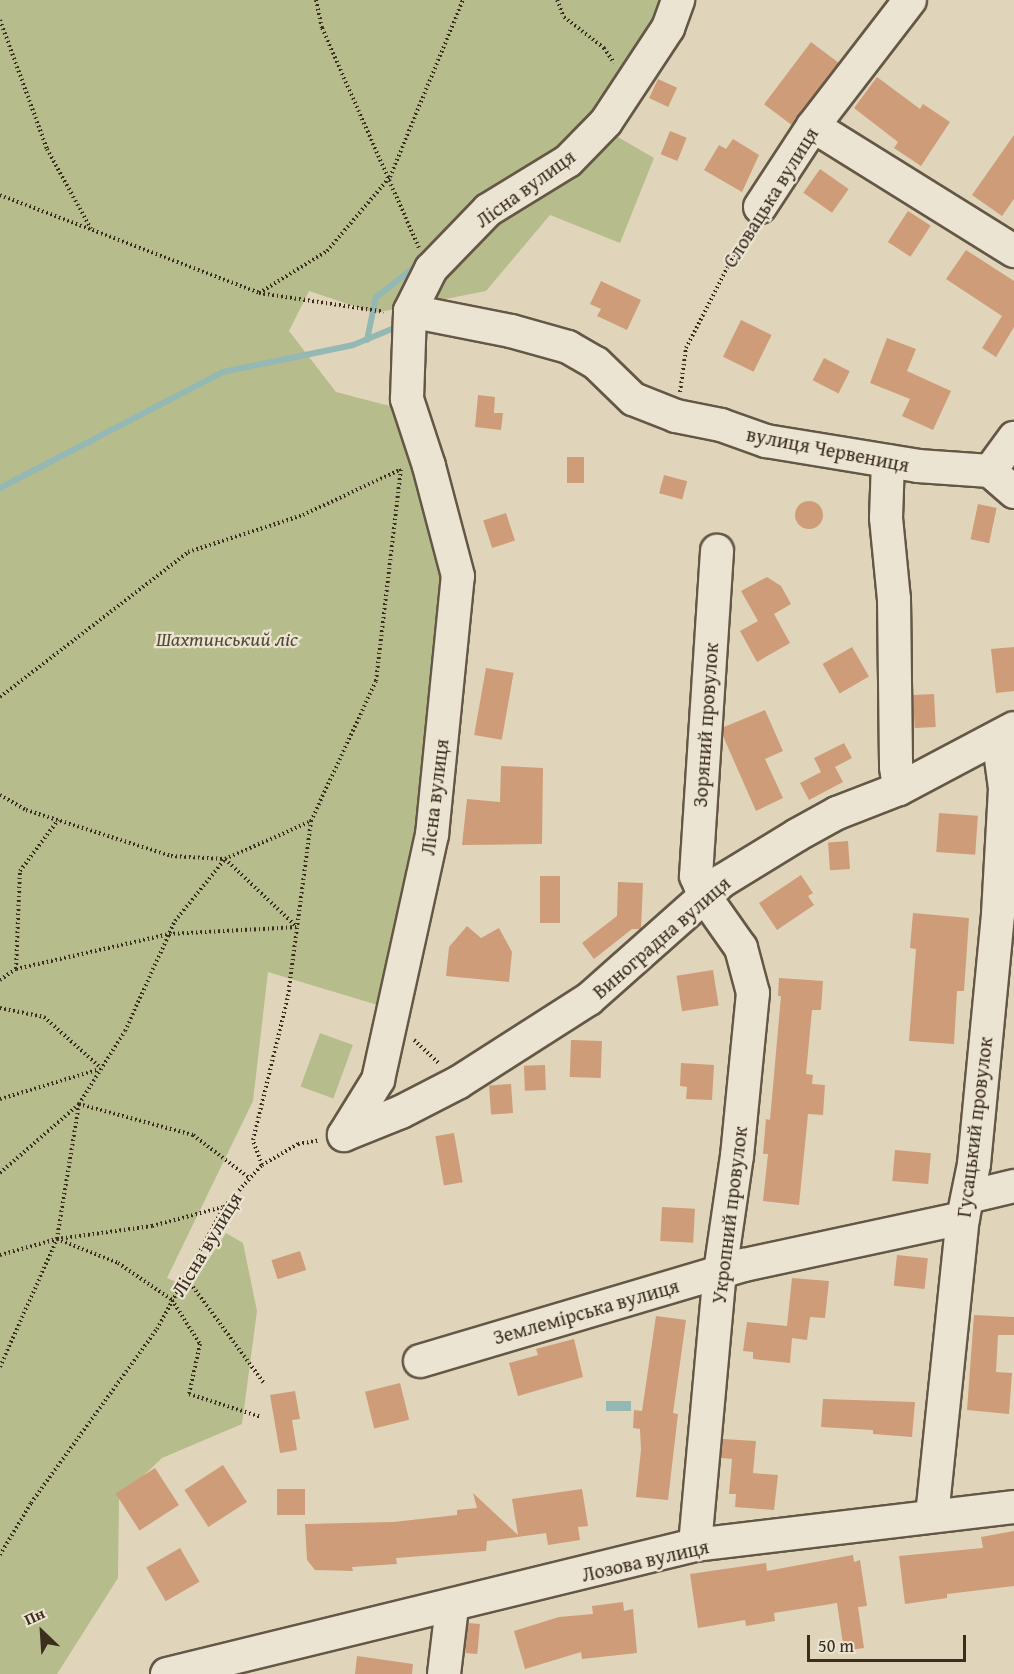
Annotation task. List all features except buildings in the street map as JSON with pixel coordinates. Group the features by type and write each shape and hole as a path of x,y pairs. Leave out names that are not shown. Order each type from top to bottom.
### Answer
{"street":[{"name":"Лісна вулиця","path":"344,1135 378,1080 393,1022 432,835 458,576 429,466 407,399 411,312 431,269 488,210 568,161 606,122 668,28 678,0"},
{"name":"Словацька вулиця","path":"760,207 813,126 910,0"},
{"path":"813,126 1014,251"},
{"name":"вулиця Червениця","path":"411,312 511,331 568,347 596,363 633,399 676,417 721,425 766,441 888,461 990,471"},
{"path":"1014,438 990,471 1014,492"},
{"path":"888,461 886,518 894,599 896,767 899,789"},
{"name":"Зоряний провулок","path":"705,897 696,876 717,551"},
{"name":"Виноградна вулиця","path":"344,1135 401,1112 459,1082 589,999 722,881 807,829 837,813 899,789 1006,732"},
{"name":"Гусацький провулок","path":"932,1516 998,902 1006,732"},
{"name":"Укропний провулок","path":"695,1545 720,1272 737,1156 753,993 741,948 705,897"},
{"name":"Землемірська вулиця","path":"420,1361 720,1272 965,1207 1014,1186"},
{"name":"Лозова вулиця","path":"167,1674 452,1607 695,1545 1014,1507"},
{"path":"444,1674 452,1607"}],"path":[{"path":"316,0 322,28 390,177 400,210 420,251"},
{"path":"259,293 327,251 390,177 463,0"},
{"path":"557,0 564,16 604,48 630,86"},
{"path":"0,20 47,149 92,230"},
{"path":"0,195 259,293 369,312 411,312"},
{"name":"Словацька вулиця","path":"676,417 686,348 728,261 760,207"},
{"path":"262,1165 253,1140 288,996 311,821 376,681 402,457"},
{"path":"0,696 188,552 303,515 401,469"},
{"path":"0,795 26,810 171,856 225,859 311,821"},
{"path":"16,969 20,871 59,820"},
{"path":"225,859 297,927"},
{"path":"0,1173 79,1104 124,1031 169,934 225,859"},
{"path":"0,980 16,969 169,934 297,927"},
{"path":"0,1008 44,1017 101,1068"},
{"path":"393,1022 459,1082"},
{"path":"0,1099 101,1068"},
{"path":"79,1104 193,1135 248,1177"},
{"path":"0,1367 57,1239 79,1104"},
{"name":"Лісна вулиця","path":"0,1555 31,1503 157,1329 224,1207 248,1177 262,1165 298,1144 344,1135"},
{"path":"0,1255 57,1239 152,1226 224,1207"},
{"path":"57,1239 118,1263 172,1300 200,1344 189,1394 261,1417"},
{"path":"185,1276 264,1383"}],"green space":[{"name":"Шахтинський ліс","path":"0,0 662,0 639,52 592,122 654,158 620,243 550,215 486,291 375,313 309,291 289,331 336,392 405,410 449,532 455,648 391,1009 268,972 253,1101 167,1278 190,1288 226,1233 243,1243 257,1311 242,1424 162,1458 119,1499 118,1578 57,1674 0,1674"},
{"path":"320,1033 353,1045 333,1099 301,1087"}],"water":[{"path":"606,1401 631,1401 631,1411 606,1411"}],"waterway":[{"path":"367,340 376,297 419,264"},
{"path":"0,488 223,372 353,345 394,328"}]}
